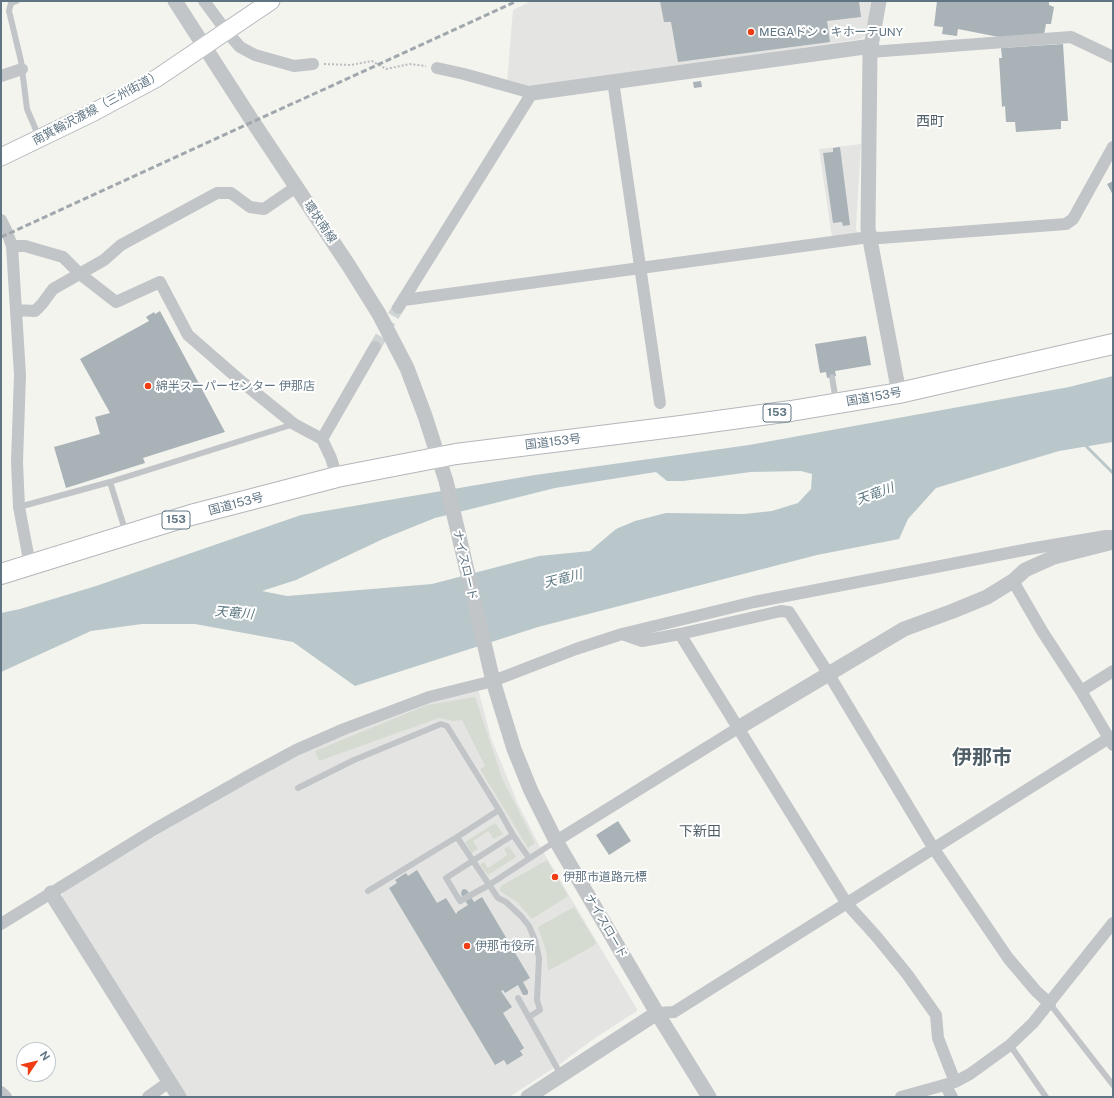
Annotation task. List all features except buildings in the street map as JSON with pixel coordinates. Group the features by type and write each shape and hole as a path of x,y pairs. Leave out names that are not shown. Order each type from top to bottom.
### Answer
{"highway":[{"name":"国道153号","path":"16,570 191,515 337,477 464,453 681,426 899,393 1113,344"}],"main road":[{"name":"南箕輪沢渡線（三州街道）","path":"1,157 94,112 157,78 272,1"}],"street":[{"name":"環状南線","path":"175,1 203,47 349,266 393,339 419,398 438,457"},
{"path":"204,1 240,47 255,55 294,66 313,64"},
{"path":"879,1 871,49 869,237 899,393"},
{"path":"437,68 532,93 613,81 871,49 1071,37 1113,57"},
{"path":"1,76 22,69"},
{"path":"613,81 660,402"},
{"path":"532,93 401,304 641,268 869,237 880,238 1066,224 1073,219 1113,147"},
{"path":"16,310 35,311 42,304 52,289 104,260 121,245 217,193 231,193 250,207 264,209 296,187"},
{"path":"1,220 9,238 16,310 20,375 17,462 18,507 16,570"},
{"path":"9,238 25,246 63,257 80,274 116,302 160,282 188,335 242,382 294,424 322,439 332,458 337,477"},
{"path":"322,439 375,347"},
{"name":"ナイスロード","path":"438,457 446,481 492,677 514,750 530,791 556,841 657,1013 709,1097"},
{"path":"1,924 155,829 296,750 344,729 429,697 622,634 754,602 1029,549 1113,536"},
{"path":"556,841 828,673 904,629 987,597 1013,581 1025,570 1054,557 1113,542"},
{"path":"528,1097 657,1013 674,1012 934,849 1111,741 1042,631 1013,581"},
{"path":"622,634 642,641 781,611 789,612 828,673 934,849 1008,958 1036,992 1050,1004"},
{"path":"680,634 847,904 907,974 936,1015 938,1038 950,1083 952,1097"},
{"path":"1081,691 1113,671"},
{"path":"51,893 179,1097"},
{"path":"902,1097 950,1083 970,1074 1010,1045 1034,1023 1113,923"},
{"path":"148,1097 169,1082"},
{"path":"1,1092 6,1097"}],"lane":[{"path":"17,1 11,3 9,11 22,69 27,108 39,138"},
{"path":"832,377 836,403"},
{"path":"18,507 110,482 294,424"},
{"path":"110,482 127,535"},
{"path":"298,788 354,760 441,724 447,726 513,835 529,858"},
{"path":"368,891 499,810"},
{"path":"513,835 446,878 460,901 489,885 556,841"},
{"path":"457,837 498,898 506,902 521,916 535,940 539,958 537,1000 540,1010 529,1017"},
{"path":"518,998 561,1075"},
{"path":"1050,1004 1113,1085"},
{"path":"1010,1045 1046,1097"}],"path":[{"path":"313,64 351,65 372,61 386,69 410,64 437,68"}],"shaded area":[{"path":"531,1 871,1 867,33 861,39 529,89 507,82 513,10"},
{"path":"861,144 856,229 858,235 832,238 819,149"},
{"path":"478,689 491,738 518,804 538,843 637,1011 509,1097 185,1097 62,900 63,891 242,785 312,748 429,700"},
{"path":"475,697 502,778 535,843 528,848 480,769 485,766 462,720 453,721 439,718 319,761 315,751 427,705"},
{"path":"495,823 503,834 494,839 488,831 473,841 478,849 472,853 465,842"},
{"path":"509,846 516,857 488,875 480,865 484,862 488,868 507,855 504,849"},
{"path":"547,860 568,896 532,919 517,902 500,891 501,886"},
{"path":"574,907 596,942 595,945 548,971 546,951 538,927"}],"water":[{"name":"天竜川","path":"1113,376 1113,442 1059,451 936,488 908,519 899,539 817,555 538,627 355,686 293,642 195,624 142,624 91,631 1,672 1,613 20,609 96,586 301,515 535,475 749,445 1069,387","holes":["801,471 812,474 811,489 798,503 772,511 744,514 666,513 635,521 616,529 590,551 539,556 432,584 287,596 262,591 296,580 383,539 435,518 555,488 656,472 667,481 683,481 751,472"]}],"waterway":[{"path":"1085,445 1113,473"}],"tunnel":[{"path":"375,347 398,308"}],"railway":[{"path":"1,237 517,1"}],"place":[{"name":"MEGAドン・キホーテUNY","path":"751,32"},
{"name":"綿半スーパーセンター 伊那店","path":"148,386"},
{"name":"伊那市道路元標","path":"555,877"},
{"name":"伊那市役所","path":"467,946"}],"district":[{"name":"西町","path":"930,122"},
{"name":"伊那市","path":"982,758"},
{"name":"下新田","path":"700,832"}]}
